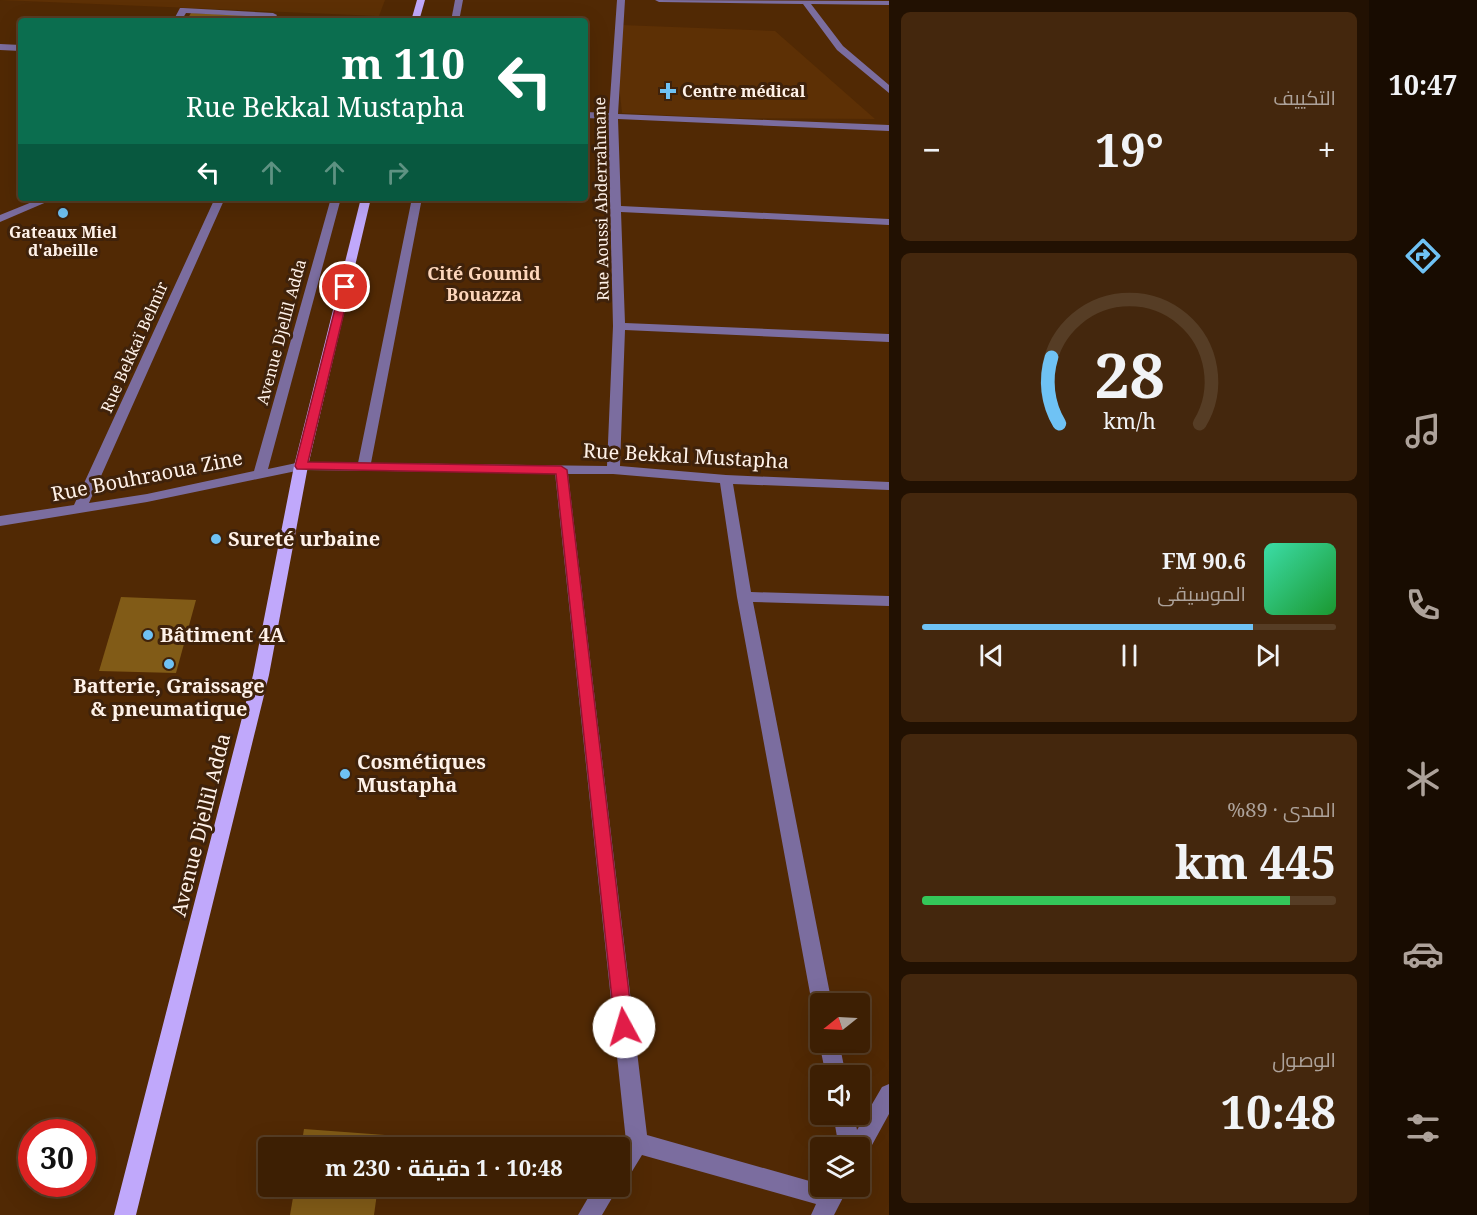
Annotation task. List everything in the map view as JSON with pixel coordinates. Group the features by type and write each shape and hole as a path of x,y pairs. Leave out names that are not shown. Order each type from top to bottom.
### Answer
{"main road":[{"path":"416,18 421,0"},
{"name":"Avenue Djellil Adda","path":"124,1215 261,675 301,466 365,201"}],"street":[{"path":"455,18 459,0"},
{"name":"Rue Aoussi Abderrahmane","path":"613,470 619,326 613,116 621,0"},
{"path":"659,0 889,3"},
{"path":"805,2 840,48 889,90"},
{"path":"179,18 183,10 273,15 271,18"},
{"path":"0,47 18,48"},
{"path":"588,115 889,128"},
{"path":"0,219 44,201"},
{"name":"Rue Bekkaï Belmir","path":"79,510 219,201"},
{"name":"Avenue Djellil Adda","path":"260,475 335,201"},
{"path":"364,467 416,201"},
{"path":"616,209 889,222"},
{"path":"619,326 889,338"},
{"name":"Rue Bouhraoua Zine","path":"0,521 79,510 301,466"},
{"name":"Rue Bekkal Mustapha","path":"301,466 613,470 726,479 889,486"},
{"path":"561,470 637,1143 630,1154"},
{"path":"726,479 744,597 820,993"},
{"path":"744,597 889,601"},
{"path":"864,1137 889,1094"},
{"path":"637,1143 831,1200"},
{"path":"589,1215 601,1197"}],"shaded area":[{"path":"0,0 385,0 379,16"},
{"path":"621,25 775,31 875,119 724,118 622,113 617,66"}],"building":[{"path":"191,13 263,16 262,18 188,18"},
{"name":"Bâtiment 4A","path":"121,597 196,600 176,673 99,671"},
{"path":"304,1129 385,1135 385,1137 303,1137"},
{"path":"293,1197 376,1197 374,1215 290,1215"}],"place":[{"name":"Centre médical","path":"668,91"},
{"name":"Gateaux Miel d'abeille","path":"63,213"},
{"name":"Sureté urbaine","path":"216,539"},
{"name":"Bâtiment 4A","path":"148,635"},
{"name":"Batterie, Graissage & pneumatique","path":"169,664"},
{"name":"Cosmétiques Mustapha","path":"345,774"}],"district":[{"name":"Cité Goumid Bouazza","path":"484,284"}],"route":[{"path":"345,287 301,466 561,470 624,1027"}]}
